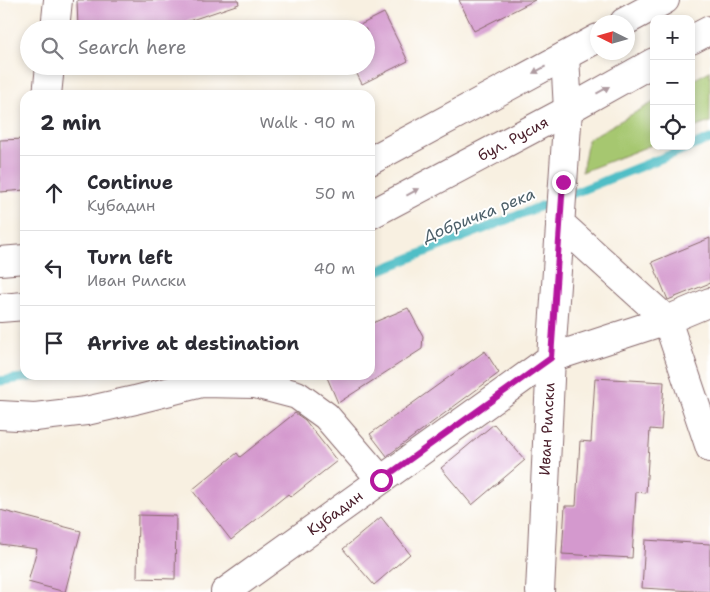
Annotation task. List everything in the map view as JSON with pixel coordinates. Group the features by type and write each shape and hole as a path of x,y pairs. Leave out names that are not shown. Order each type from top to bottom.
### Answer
{"street":[{"path":"56,20 58,0"},
{"path":"635,16 665,0"},
{"path":"695,38 710,30"},
{"path":"375,158 590,42"},
{"name":"Иван Рилски","path":"540,592 551,358 568,110 565,56"},
{"name":"бул. Русия","path":"375,212 650,64"},
{"path":"48,90 49,75"},
{"path":"560,218 667,320 710,448"},
{"path":"0,261 20,259"},
{"name":"Кубадин","path":"225,592 551,358 667,320 710,302"},
{"path":"0,308 20,306"},
{"path":"0,414 35,417 86,411 202,383 255,384 296,395 326,416 381,480"}],"green space":[{"path":"710,71 710,122 695,128 695,105 695,79"},
{"path":"650,104 650,146 582,172 588,139"}],"building":[{"path":"77,0 238,0 239,4 192,20 78,20"},
{"path":"459,0 535,0 474,31"},
{"path":"384,13 408,61 362,84 358,75 375,75 375,20 370,20"},
{"path":"20,139 20,190 0,192 0,140"},
{"path":"710,238 710,283 668,300 652,262"},
{"path":"408,308 423,336 422,349 375,379 375,322"},
{"path":"485,351 499,373 387,456 370,434"},
{"path":"595,378 664,382 661,430 650,429 646,493 636,492 632,558 562,554 565,506 576,506 580,441 591,442"},
{"path":"328,380 374,380 338,403"},
{"path":"295,413 305,420 337,461 291,497 288,494 231,540 192,490 237,453 240,457"},
{"path":"494,424 525,460 472,505 441,468"},
{"path":"0,510 81,531 65,592 28,582 37,549 0,544"},
{"path":"138,515 176,516 175,579 137,578"},
{"path":"381,517 410,554 374,585 343,549"},
{"path":"645,540 710,544 710,592 642,588"}],"waterway":[{"name":"Добричка река","path":"375,272 710,139"},
{"name":"Добричка река","path":"0,381 20,378"}],"route":[{"path":"381,480 551,358 563,182"}]}
